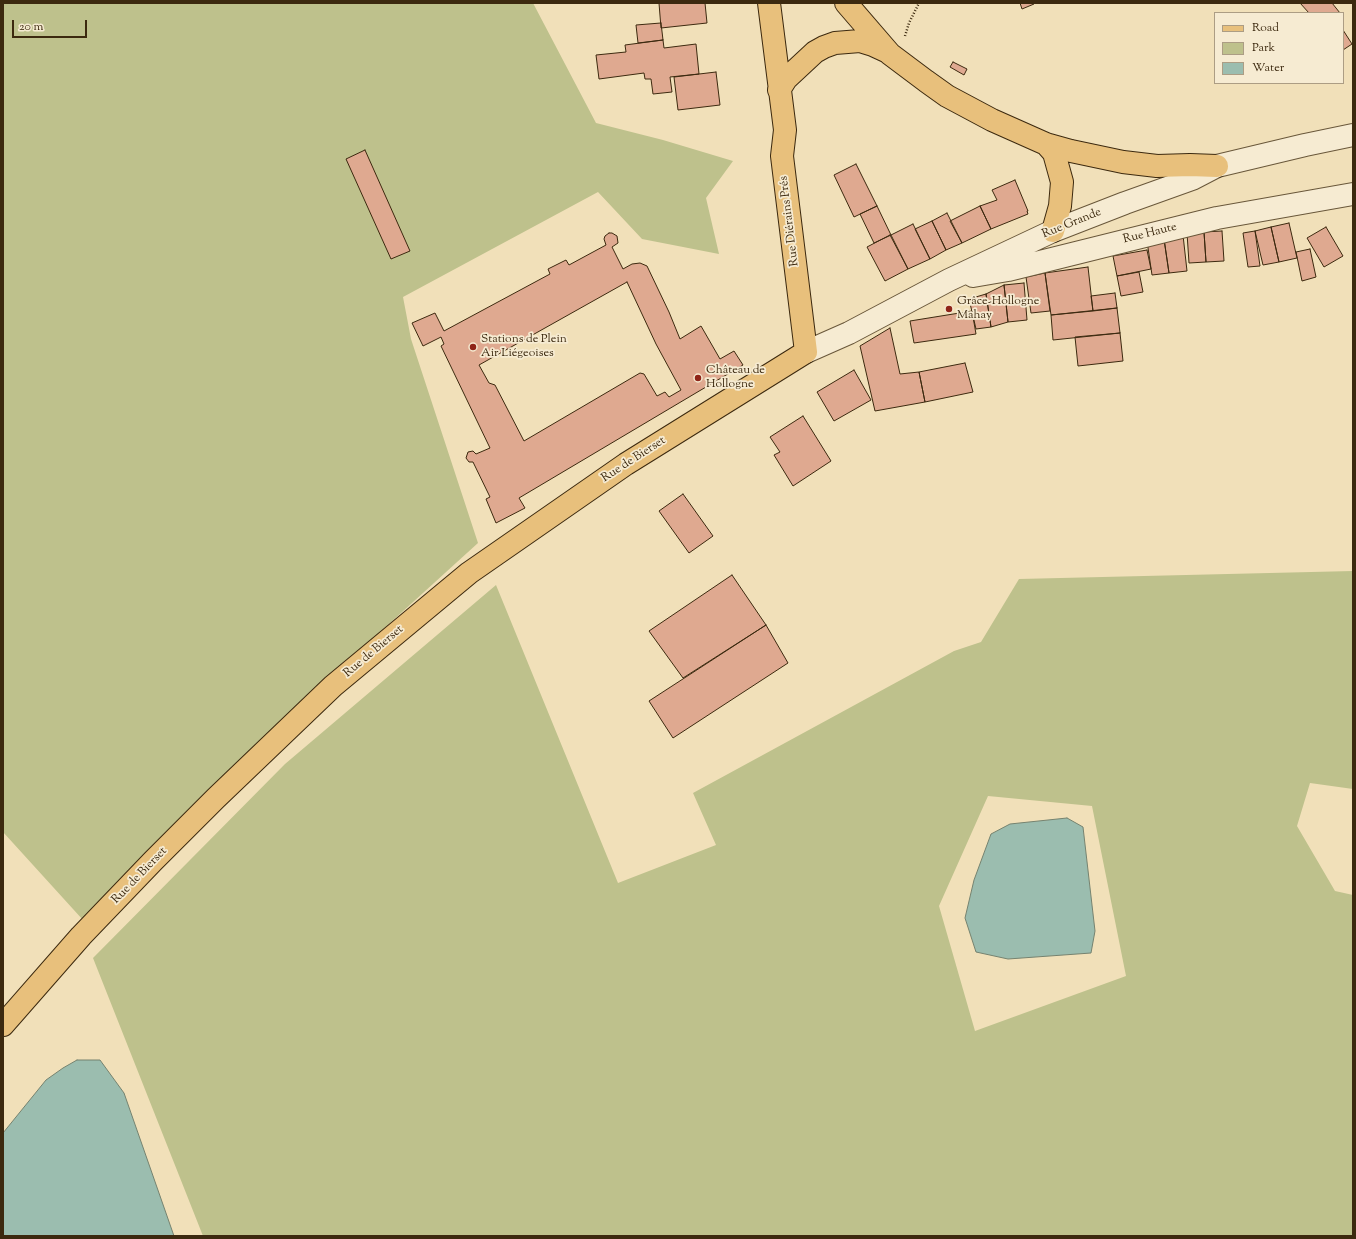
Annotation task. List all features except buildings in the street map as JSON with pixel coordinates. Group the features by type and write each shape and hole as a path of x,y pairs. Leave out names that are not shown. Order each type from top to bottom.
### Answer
{"main road":[{"name":"Rue Diérains Prés","path":"769,3 784,130 782,156 806,352"},
{"path":"846,3 890,54"},
{"path":"779,90 786,79 815,52 824,46 841,42 860,41 873,45 890,54 948,96 992,120 1046,144 1123,162 1157,166 1217,166"},
{"path":"1046,144 1054,153 1062,182 1060,206 1053,231"},
{"name":"Rue de Bierset","path":"3,1025 81,936 153,861 216,798 333,686 469,573 626,464 806,352"}],"street":[{"name":"Rue Grande","path":"806,352 849,333 949,280 1053,231 1184,182 1217,166 1298,146 1353,135"},
{"name":"Rue Haute","path":"949,280 1008,270 1216,218 1353,194"}],"path":[{"path":"890,54 904,38 909,23 919,3"}],"green space":[{"path":"3,3 533,3 596,123 663,140 733,161 706,198 719,254 642,239 598,192 403,297 411,339 478,543 248,752 83,920 3,832"},
{"path":"1353,571 1353,789 1310,783 1297,826 1335,891 1353,895 1353,1236 203,1236 93,958 285,764 496,585 618,883 716,845 693,793 954,651 981,642 1019,579","holes":["988,796 1092,806 1126,976 975,1031 939,906"]}],"water":[{"path":"1067,818 1083,827 1095,931 1091,953 1008,959 976,952 965,918 974,880 991,834 1010,824"},
{"path":"77,1060 100,1060 124,1093 174,1236 3,1236 3,1133 46,1080"}],"place":[{"name":"Grâce-Hollogne Mahay","path":"949,309"},
{"name":"Stations de Plein Air Liégeoises","path":"473,347"},
{"name":"Château de Hollogne","path":"698,378"}]}
